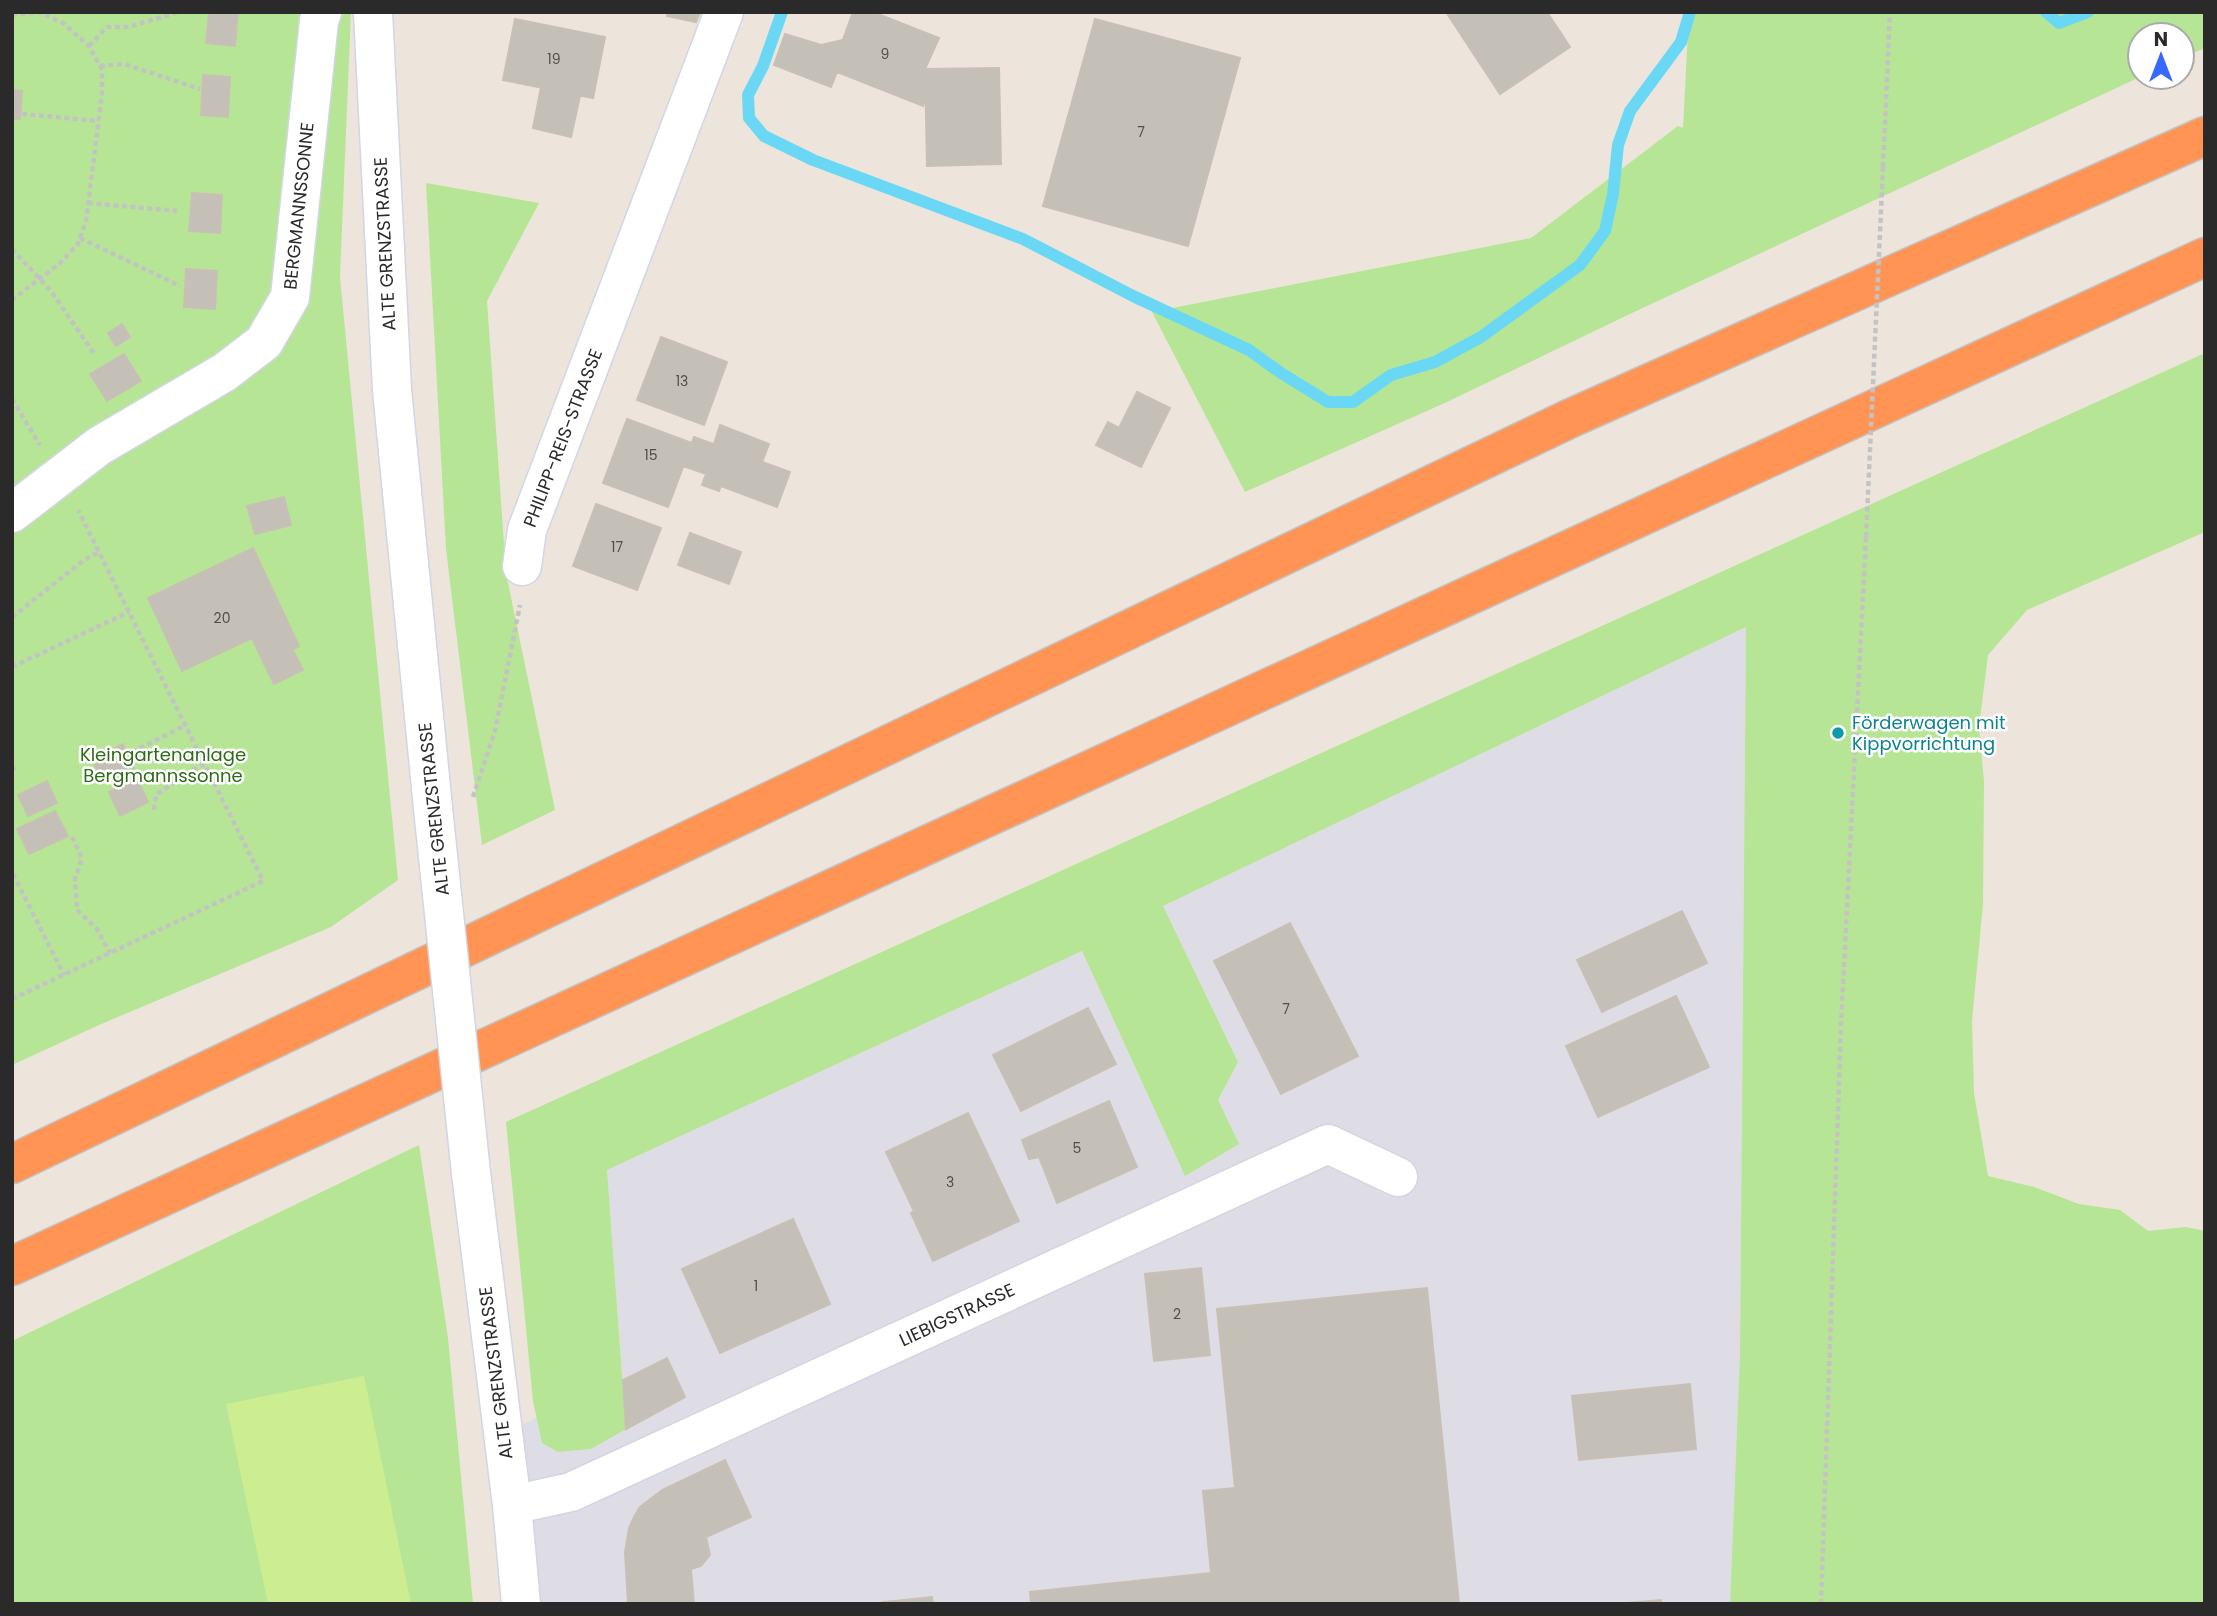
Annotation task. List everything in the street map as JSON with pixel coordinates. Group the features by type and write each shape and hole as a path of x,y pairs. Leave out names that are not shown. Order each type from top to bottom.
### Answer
{"highway":[{"path":"12,1164 1571,418 2205,135"},
{"path":"12,1266 2205,257"}],"street":[{"name":"BERGMANNSSONNE","path":"12,513 99,446 225,372 264,342 290,297 322,12"},
{"name":"ALTE GRENZSTRASSE","path":"373,12 392,390 449,805 471,1173 512,1505 521,1604"},
{"name":"PHILIPP-REIS-STRASSE","path":"522,566 527,530 724,12"},
{"name":"LIEBIGSTRASSE","path":"512,1505 571,1492 1328,1144 1398,1177"}],"path":[{"path":"12,15 39,12 63,23 89,47 100,66 102,93 86,221 78,244 60,263 13,299"},
{"path":"89,47 107,27 129,27 178,12"},
{"path":"1821,1604 1841,1025 1890,12"},
{"path":"100,66 124,64 200,89"},
{"path":"22,114 98,121"},
{"path":"88,203 177,211"},
{"path":"80,238 180,286"},
{"path":"12,248 40,278 94,355"},
{"path":"12,399 59,477 99,552 263,881 12,999"},
{"path":"12,617 84,560 99,552"},
{"path":"449,805 473,799 495,731 519,615 522,566"},
{"path":"12,667 129,611"},
{"path":"132,752 186,725"},
{"path":"154,810 156,795 205,764"},
{"path":"12,766 16,773"},
{"path":"72,837 82,858 75,879 77,910 97,929 110,953"},
{"path":"13,874 64,975"}],"shaded area":[{"path":"1746,627 1740,1354 1730,1604 522,1604 506,1433 622,1374 607,1170 1082,951 1185,1176 1218,1100 1238,1062 1162,906"}],"green space":[{"name":"Kleingartenanlage Bergmannssonne","path":"12,12 351,12 340,277 398,880 331,927 99,1025 12,1065"},
{"path":"1689,12 2205,12 2205,48 2196,52 2196,21 2126,21 2126,84 1447,402 1245,492 1152,312 1531,238 1678,126 1683,128"},
{"path":"426,183 539,203 487,301 506,573 555,810 482,845 446,549"},
{"path":"2205,353 2205,532 2027,610 1988,655 1979,727 1984,781 1983,904 1972,1021 1974,1093 1988,1176 2034,1187 2079,1204 2120,1210 2148,1231 2186,1227 2205,1231 2205,1604 1730,1604 1740,1354 1746,627 1163,906 1238,1062 1218,1100 1239,1144 1185,1176 1082,951 607,1170 626,1429 591,1449 558,1452 542,1443 533,1401 506,1122"},
{"path":"419,1145 448,1338 473,1604 12,1604 12,1341"},
{"path":"364,1376 411,1604 268,1604 226,1404"}],"building":[{"path":"209,12 238,12 235,46 206,43"},
{"path":"668,12 700,12 696,22 667,16"},
{"path":"853,12 873,12 939,38 925,69 926,96 923,106 832,70"},
{"path":"1446,12 1547,12 1570,47 1500,94"},
{"path":"515,19 605,37 593,98 503,80"},
{"path":"1095,19 1240,58 1188,246 1043,206"},
{"path":"785,34 821,45 843,40 832,70 837,72 831,87 774,65"},
{"path":"999,68 1001,164 927,166 925,69"},
{"path":"203,75 230,77 228,117 201,115"},
{"path":"541,87 580,96 571,137 533,128"},
{"path":"12,90 22,91 20,119 12,119"},
{"path":"192,193 222,195 220,233 189,231"},
{"path":"186,269 217,271 215,309 184,307"},
{"path":"122,324 130,337 116,346 108,333"},
{"path":"661,337 727,362 704,425 637,400"},
{"path":"124,354 141,381 107,401 90,374"},
{"path":"1137,392 1170,408 1141,467 1096,445 1108,422 1119,428"},
{"path":"627,419 692,443 668,507 603,483"},
{"path":"720,425 769,444 762,462 714,444"},
{"path":"694,437 790,472 777,507 721,486 719,491 702,485 706,474 683,466"},
{"path":"284,497 291,525 255,534 247,506"},
{"path":"596,504 661,528 637,590 573,566"},
{"path":"690,533 741,552 729,584 678,565"},
{"path":"253,548 299,646 264,664 252,638 182,671 148,598"},
{"path":"293,650 303,670 274,684 264,664"},
{"path":"123,744 134,768 103,783 92,759"},
{"path":"137,779 148,802 120,816 109,792"},
{"path":"47,781 57,803 28,816 18,795"},
{"path":"55,811 68,836 29,854 17,829"},
{"path":"1682,911 1707,963 1602,1012 1577,960"},
{"path":"1290,923 1358,1056 1281,1094 1214,961"},
{"path":"1676,996 1709,1067 1598,1117 1566,1046"},
{"path":"1088,1008 1116,1064 1021,1111 993,1055"},
{"path":"1109,1101 1137,1167 1057,1203 1039,1157 1029,1159 1022,1140"},
{"path":"968,1113 1019,1221 933,1261 911,1213 914,1211 886,1152"},
{"path":"793,1219 830,1304 720,1353 682,1269"},
{"path":"1201,1268 1210,1355 1154,1361 1145,1274"},
{"path":"1427,1288 1459,1604 1031,1604 1030,1592 1211,1573 1203,1491 1235,1488 1217,1309"},
{"path":"667,1358 685,1397 626,1429 623,1380"},
{"path":"1690,1384 1696,1449 1579,1460 1572,1396"},
{"path":"725,1460 751,1517 706,1537 710,1555 701,1566 691,1569 694,1604 628,1604 625,1552 629,1528 640,1507 662,1490"},
{"path":"932,1597 933,1604 883,1602"},
{"path":"1661,1600 1661,1604 1615,1604"}],"waterway":[{"path":"782,12 763,66 748,95 749,118 764,136 813,160 1023,239 1133,296 1249,350 1328,402 1353,402 1391,375 1435,362 1481,337 1580,265 1605,231 1613,194 1618,145 1630,111 1681,42 1690,12"},
{"path":"2046,12 2059,23 2088,12"}],"place":[{"name":"Förderwagen mit Kippvorrichtung","path":"1838,733"}]}
